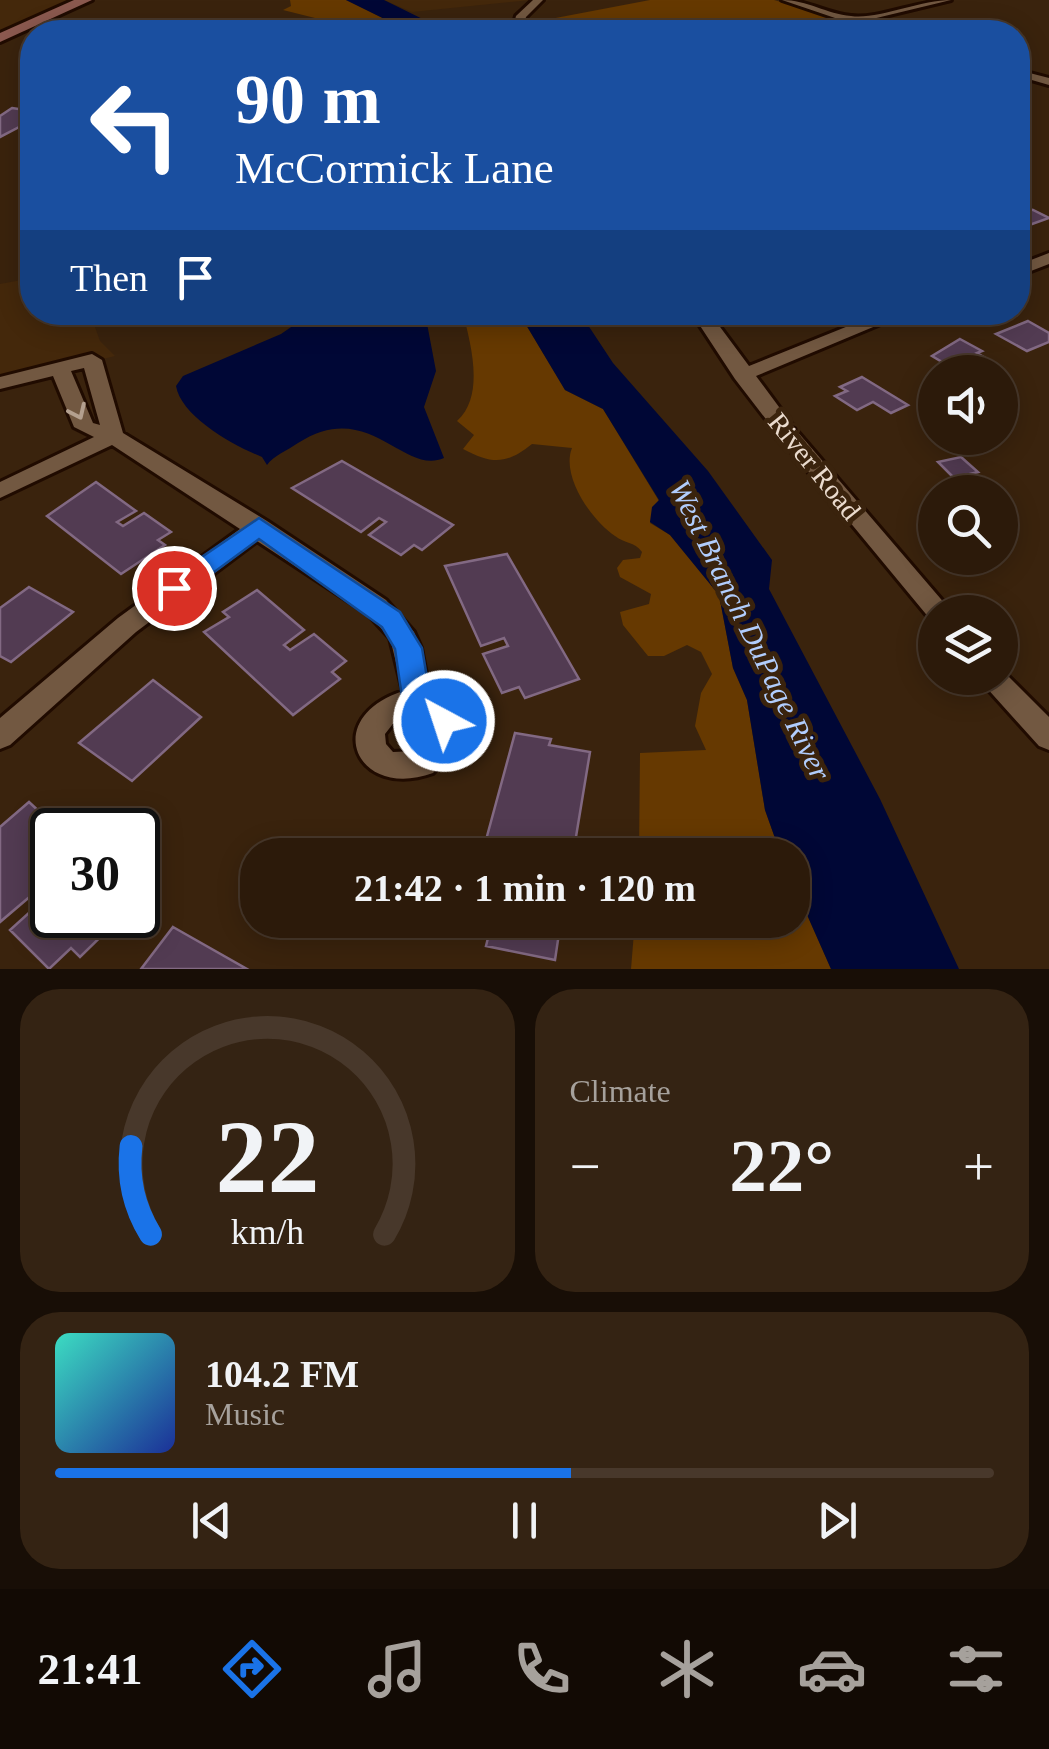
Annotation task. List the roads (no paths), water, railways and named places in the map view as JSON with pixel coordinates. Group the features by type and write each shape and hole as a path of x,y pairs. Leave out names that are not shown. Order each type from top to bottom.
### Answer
{"main road":[{"path":"40,20 85,0"},
{"path":"61,20 103,0"}],"street":[{"path":"520,20 538,0"},
{"path":"787,0 852,20 946,0"},
{"path":"1030,79 1049,74"},
{"path":"1030,76 1049,82"},
{"name":"River Road","path":"709,325 742,375 834,492 923,595"},
{"path":"742,375 867,325"},
{"path":"0,383 92,360 114,436"},
{"path":"60,368 84,427 114,436 259,527 391,620 408,648 417,691 414,702"},
{"path":"0,491 114,436"},
{"path":"0,736 127,625 259,527"},
{"path":"1011,695 1049,738"}],"water":[{"path":"346,0 384,0 425,20 387,20"},
{"path":"294,325 427,325 436,371 424,407 444,458 429,461 414,457 365,432 345,428 323,431 267,465 262,457 223,437 187,408 176,386 183,376"},
{"name":"West Branch DuPage River","path":"526,325 588,325 613,363 708,471 772,560 769,589 880,799 959,969 831,969 810,921 810,838 775,838 765,810 747,700 733,668 719,595 670,535 650,522 652,507 659,500 603,409 565,390"}]}
